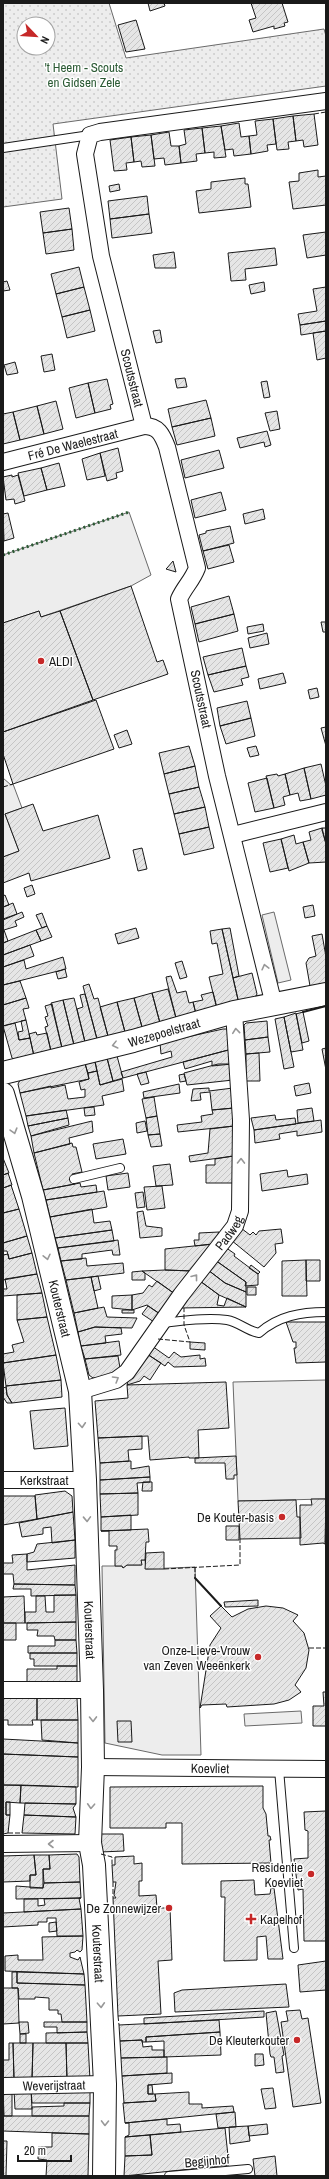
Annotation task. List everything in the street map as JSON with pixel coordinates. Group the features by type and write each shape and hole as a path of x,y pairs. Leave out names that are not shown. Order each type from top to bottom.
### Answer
{"street":[{"path":"90,135 100,132 326,101"},
{"name":"Scoutsstraat","path":"90,135 85,154 101,256 144,426 152,426 161,432 167,447 197,568 192,580 184,589 179,599 217,776 233,835 274,1005"},
{"name":"Fré De Waelestraat","path":"3,462 144,426"},
{"path":"233,835 326,812"},
{"name":"Wezepoelstraat","path":"3,1073 134,1041 234,1012 326,994"},
{"name":"Padweg","path":"80,1391 116,1380 126,1372 161,1323 235,1226 240,1210 241,1120 234,1012"},
{"name":"Kouterstraat","path":"3,1094 37,1188 80,1391 85,1480 92,1690 93,1767 90,1843 94,1865 105,2084 104,2176"},
{"name":"Kerkstraat","path":"3,1480 85,1480"},
{"path":"3,1690 92,1690"},
{"name":"Koevliet","path":"93,1767 326,1769"},
{"path":"3,1844 90,1843"},
{"name":"Weverijstraat","path":"3,2086 105,2084"}],"lane":[{"path":"3,148 90,135"},
{"path":"74,1180 120,1168"},
{"path":"161,1323 212,1319 228,1320 239,1324 248,1331 259,1333 269,1324 286,1316 326,1312"},
{"path":"279,1769 294,1948"},
{"name":"Begijnhof","path":"168,2176 248,2169"}],"shaded area":[{"path":"129,512 151,575 131,586 41,617 39,611 3,623 3,555"},
{"path":"3,778 11,785 13,784 22,808 5,814 19,851 3,857"},
{"path":"274,912 291,980 278,983 262,915"},
{"path":"326,1380 326,1499 238,1501 233,1382"},
{"path":"141,1560 145,1560 146,1569 195,1567 201,1755 162,1755 105,1743 102,1566 122,1566 123,1568 127,1565 141,1565"},
{"path":"301,1711 302,1723 245,1726 244,1714"}],"green space":[{"name":"'t Heem - Scouts en Gidsen Zele","path":"3,3 109,3 126,58 324,29 326,36 326,86 53,124 62,199 3,207"}],"building":[{"path":"148,3 164,3 165,6 150,11"},
{"path":"251,3 282,3 288,22 284,23 285,26 274,29 274,26 253,32 249,20 256,18"},
{"path":"136,20 145,49 126,52 118,25"},
{"path":"314,114 318,145 304,147 303,140 296,141 293,116"},
{"path":"293,116 296,141 288,142 289,149 277,150 273,119"},
{"path":"273,119 276,144 267,145 268,151 251,154 249,136 257,135 255,121"},
{"path":"239,123 241,137 249,136 251,154 234,156 233,149 225,150 221,126"},
{"path":"221,126 226,157 214,158 214,152 205,153 202,128"},
{"path":"202,128 205,153 196,154 197,161 181,163 179,146 186,144 184,130"},
{"path":"169,132 171,146 179,146 181,163 165,165 164,158 154,159 151,135"},
{"path":"151,135 155,166 142,167 141,161 134,162 131,137"},
{"path":"131,137 134,162 126,163 127,170 114,171 110,140"},
{"path":"318,170 318,177 326,176 326,205 293,209 289,182 299,181 299,173"},
{"path":"245,178 245,184 248,184 251,207 199,213 196,191 211,189 211,182"},
{"path":"119,184 120,190 110,192 109,186"},
{"path":"147,196 149,214 110,219 108,201"},
{"path":"69,208 72,229 43,233 40,212"},
{"path":"149,214 152,233 112,238 110,219"},
{"path":"72,229 74,250 46,254 43,233"},
{"path":"326,232 326,255 307,258 303,235"},
{"path":"275,248 277,265 245,269 246,280 231,281 228,253"},
{"path":"174,252 176,268 155,268 153,255"},
{"path":"79,267 84,287 56,294 51,274"},
{"path":"7,281 10,290 3,291 3,282"},
{"path":"264,282 265,291 251,294 249,285"},
{"path":"84,287 90,310 62,317 56,294"},
{"path":"326,287 326,321 300,325 298,314 317,311 313,289"},
{"path":"90,310 95,331 67,338 62,317"},
{"path":"326,321 326,331 301,335 300,325"},
{"path":"160,330 162,342 156,343 153,331"},
{"path":"326,331 326,358 317,360 313,333"},
{"path":"52,354 55,370 44,372 41,356"},
{"path":"15,362 18,373 7,375 4,365"},
{"path":"185,378 187,387 177,388 175,379"},
{"path":"107,379 113,404 110,405 111,409 95,413 88,383"},
{"path":"267,381 270,397 264,398 261,382"},
{"path":"88,383 95,413 76,418 69,388"},
{"path":"206,400 211,418 172,427 168,409"},
{"path":"56,401 63,429 44,434 37,406"},
{"path":"37,406 44,434 20,440 13,412"},
{"path":"277,411 280,429 270,431 265,413"},
{"path":"13,412 20,440 3,444 3,414"},
{"path":"211,418 215,436 177,445 172,427"},
{"path":"267,431 271,445 265,447 264,442 240,448 237,438"},
{"path":"118,448 123,471 116,473 117,478 107,481 100,453"},
{"path":"219,450 224,468 185,478 181,460"},
{"path":"100,453 105,476 87,480 82,459"},
{"path":"59,463 65,486 47,490 41,468"},
{"path":"41,468 47,490 24,496 18,473"},
{"path":"12,475 12,477 18,475 25,501 15,504 14,499 6,500 3,477"},
{"path":"221,492 226,510 195,518 191,500"},
{"path":"263,509 265,519 245,524 243,514"},
{"path":"8,513 14,538 4,541 3,514"},
{"path":"230,526 234,543 203,551 199,535 206,533 206,531"},
{"path":"229,545 234,562 208,569 203,551"},
{"path":"173,561 176,572 166,569"},
{"path":"131,586 157,662 163,660 168,674 93,700 60,611"},
{"path":"229,596 234,614 195,624 191,607"},
{"name":"ALDI","path":"39,611 41,617 60,611 93,700 3,732 3,623"},
{"path":"234,614 238,631 199,642 195,624"},
{"path":"321,622 326,622 326,632 323,632"},
{"path":"263,624 264,631 248,634 247,627"},
{"path":"267,633 269,644 250,648 248,638"},
{"path":"242,648 246,666 208,675 203,657"},
{"path":"246,666 249,677 241,679 243,685 214,692 208,675"},
{"path":"283,673 286,683 260,689 258,679"},
{"path":"317,688 319,697 310,699 308,690"},
{"path":"96,700 114,749 13,784 3,754 3,732"},
{"path":"247,701 251,718 220,726 217,708"},
{"path":"251,718 255,736 226,744 220,726"},
{"path":"326,727 326,746 321,728"},
{"path":"127,730 132,744 119,748 114,735"},
{"path":"189,746 195,766 164,774 159,753"},
{"path":"256,746 259,755 250,757 247,748"},
{"path":"321,764 326,786 326,795 311,799 304,768"},
{"path":"195,766 199,787 169,794 164,774"},
{"path":"304,768 311,799 300,801 298,793 290,795 285,774"},
{"path":"277,774 278,776 285,774 290,795 283,797 285,805 274,808 266,776"},
{"path":"267,778 274,808 255,812 248,783"},
{"path":"199,787 205,807 174,814 169,794"},
{"path":"33,804 43,831 98,815 110,858 31,881 29,873 3,883 3,857 19,851 5,814"},
{"path":"205,807 209,827 179,834 174,814"},
{"path":"209,827 214,848 184,855 179,834"},
{"path":"322,828 326,828 326,844 322,830"},
{"path":"322,828 326,844 326,862 309,863 303,842 311,840 309,832"},
{"path":"294,835 296,844 303,842 309,863 289,871 281,839"},
{"path":"281,839 288,868 270,872 263,843"},
{"path":"142,848 147,869 138,871 133,850"},
{"path":"32,885 35,894 27,897 24,888"},
{"path":"5,895 9,905 3,907 3,896"},
{"path":"13,903 17,914 3,919 3,907"},
{"path":"313,905 315,916 305,918 303,907"},
{"path":"22,912 24,917 15,921 17,926 4,930 8,941 3,943 3,920"},
{"path":"42,913 47,926 42,928 36,915"},
{"path":"47,926 52,937 41,941 36,930"},
{"path":"136,928 139,938 118,944 115,934"},
{"path":"230,928 239,976 233,978 222,929"},
{"path":"222,929 239,1004 217,1009 209,977 223,974 217,943 212,944 210,931"},
{"path":"36,930 41,941 3,955 3,943"},
{"path":"322,934 326,957 326,983 310,986 306,963 309,958 316,956 312,936"},
{"path":"30,945 34,956 3,967 3,955"},
{"path":"63,957 66,969 3,985 3,967 24,960 26,969"},
{"path":"182,961 187,977 180,979 175,963"},
{"path":"65,969 67,977 58,979 56,972"},
{"path":"252,973 257,994 254,1000 239,1004 233,978"},
{"path":"171,976 177,993 186,991 189,1003 193,1002 196,1014 176,1018 166,977"},
{"path":"20,981 26,998 3,1005 3,985"},
{"path":"89,984 94,999 98,998 108,1036 97,1039 83,986"},
{"path":"168,989 176,1018 160,1023 152,993"},
{"path":"213,992 217,1008 196,1014 193,1002 203,1000 201,995"},
{"path":"152,993 160,1023 142,1027 134,998"},
{"path":"85,994 97,1039 85,1042 77,1009 83,1007 80,995"},
{"path":"26,998 29,1008 23,1009 26,1020 3,1026 3,1005"},
{"path":"74,998 85,1042 74,1045 63,1000"},
{"path":"134,998 142,1027 125,1032 117,1002"},
{"path":"63,1000 74,1045 62,1048 51,1003"},
{"path":"117,1002 125,1032 108,1036 100,1007"},
{"path":"52,1004 62,1048 51,1051 45,1027 48,1026 45,1017 48,1016 45,1006"},
{"path":"303,1012 309,1041 302,1043 296,1014"},
{"path":"296,1013 303,1050 291,1052 284,1017"},
{"path":"284,1017 294,1067 284,1069 275,1019"},
{"path":"26,1020 30,1038 19,1040 18,1032 23,1031 21,1021"},
{"path":"267,1021 268,1037 245,1040 244,1025 246,1023"},
{"path":"15,1023 19,1040 30,1038 34,1056 17,1061 12,1058 3,1026"},
{"path":"227,1029 232,1049 123,1078 121,1072 172,1057 171,1051 161,1054 160,1043"},
{"path":"36,1032 37,1035 47,1033 51,1051 34,1056 29,1034"},
{"path":"268,1037 270,1052 246,1054 245,1040"},
{"path":"326,1048 326,1070 322,1049"},
{"path":"232,1049 232,1064 212,1066 212,1061 185,1069 183,1062"},
{"path":"259,1053 260,1081 246,1081 246,1054"},
{"path":"117,1056 123,1078 113,1081 107,1058"},
{"path":"107,1058 113,1081 100,1085 95,1061"},
{"path":"95,1062 97,1071 88,1073 85,1064"},
{"path":"85,1063 89,1079 20,1093 18,1084 20,1080"},
{"path":"218,1064 232,1064 233,1080 187,1085 184,1073"},
{"path":"97,1071 100,1085 122,1079 124,1091 102,1096 104,1105 26,1116 20,1093 51,1086 51,1088 65,1085 68,1099 85,1097 85,1089 81,1090 79,1082 89,1079 88,1073"},
{"path":"146,1072 149,1083 141,1085 137,1074"},
{"path":"184,1074 186,1081 180,1082 179,1075"},
{"path":"309,1083 311,1093 296,1096 294,1086"},
{"path":"179,1084 180,1093 144,1098 143,1092"},
{"path":"209,1088 209,1091 233,1088 234,1108 212,1110 210,1092 200,1093 201,1100 191,1101 193,1089"},
{"path":"154,1097 157,1116 146,1118 142,1099"},
{"path":"94,1107 95,1115 85,1116 84,1108"},
{"path":"234,1108 234,1126 178,1132 177,1125 202,1122 201,1116 213,1114 212,1110"},
{"path":"312,1108 314,1121 298,1123 297,1110"},
{"path":"66,1110 68,1118 28,1126 26,1116"},
{"path":"275,1115 276,1120 295,1118 296,1124 254,1130 251,1118"},
{"path":"157,1116 160,1134 148,1135 146,1118"},
{"path":"68,1118 69,1125 31,1136 28,1126"},
{"path":"321,1120 322,1132 297,1136 297,1131 279,1134 280,1139 255,1143 254,1130"},
{"path":"92,1121 93,1132 69,1138 70,1144 34,1153 31,1136"},
{"path":"145,1121 147,1131 137,1133 136,1123"},
{"path":"234,1126 234,1156 190,1162 189,1156 208,1153 210,1129"},
{"path":"160,1134 162,1146 151,1147 148,1135"},
{"path":"123,1139 126,1154 96,1159 93,1144"},
{"path":"72,1143 73,1147 76,1147 82,1172 72,1174 75,1184 43,1190 34,1153"},
{"path":"233,1156 233,1183 206,1183 206,1165 215,1165 215,1159"},
{"path":"3,1158 9,1173 3,1175"},
{"path":"170,1164 173,1185 156,1186 153,1166"},
{"path":"287,1170 288,1177 307,1174 308,1184 262,1191 260,1174"},
{"path":"8,1173 12,1185 3,1188 3,1175"},
{"path":"128,1173 130,1187 108,1190 106,1176"},
{"path":"80,1183 81,1187 96,1185 97,1192 46,1200 43,1190"},
{"path":"11,1185 19,1209 3,1213 3,1188"},
{"path":"162,1186 165,1208 147,1210 144,1187"},
{"path":"104,1191 107,1207 50,1217 46,1200"},
{"path":"143,1192 145,1207 137,1208 135,1193"},
{"path":"19,1209 27,1236 3,1243 3,1213"},
{"path":"92,1209 94,1223 110,1221 112,1230 55,1238 50,1217"},
{"path":"143,1211 146,1226 162,1228 162,1236 140,1238 137,1212"},
{"path":"241,1228 250,1235 253,1232 256,1235 259,1231 281,1229 283,1243 275,1244 276,1253 264,1267 231,1240"},
{"path":"112,1230 114,1241 58,1248 55,1238"},
{"path":"219,1232 213,1244 195,1246 194,1240 199,1240 199,1233"},
{"path":"27,1236 32,1253 9,1259 7,1251 3,1251 3,1243"},
{"path":"118,1240 120,1255 113,1255 112,1250 82,1254 82,1259 61,1261 58,1248"},
{"path":"213,1244 193,1271 165,1270 165,1249"},
{"path":"225,1247 235,1254 234,1256 258,1274 258,1285 245,1286 246,1282 215,1260"},
{"path":"32,1253 37,1274 3,1280 3,1255 8,1254 9,1259"},
{"path":"86,1258 87,1266 123,1263 124,1273 66,1280 61,1261"},
{"path":"215,1260 246,1282 246,1292 225,1283 208,1270"},
{"path":"306,1260 307,1296 282,1296 282,1261"},
{"path":"306,1260 320,1260 320,1281 306,1281"},
{"path":"251,1265 260,1272 258,1274 249,1268"},
{"path":"208,1270 225,1283 246,1292 246,1307 219,1295 200,1281"},
{"path":"142,1271 193,1271 175,1294"},
{"path":"142,1271 145,1273 145,1280 132,1280 132,1272"},
{"path":"37,1274 42,1293 3,1296 3,1289 7,1289 5,1279"},
{"path":"98,1276 101,1289 94,1291 91,1277"},
{"path":"91,1277 98,1308 74,1313 66,1280"},
{"path":"157,1281 175,1294 160,1314 147,1305 132,1310 132,1295 143,1293 149,1285 152,1287"},
{"path":"200,1281 219,1295 217,1305 224,1306 227,1298 246,1307 179,1308"},
{"path":"247,1287 256,1287 256,1295 247,1295"},
{"path":"42,1293 47,1317 17,1320 17,1295"},
{"path":"132,1295 132,1310 112,1308 112,1296"},
{"path":"148,1306 160,1314 154,1322 142,1314"},
{"path":"104,1307 107,1317 137,1318 132,1328 95,1327 78,1332 74,1313"},
{"path":"122,1310 134,1310 134,1313 122,1313"},
{"path":"47,1317 56,1355 3,1363 3,1354 14,1352 12,1345 24,1342 17,1320"},
{"path":"286,1322 326,1322 326,1362 296,1363 294,1348 296,1348 296,1342 293,1342"},
{"path":"95,1327 121,1328 122,1334 105,1336 106,1343 81,1346 78,1332"},
{"path":"119,1341 121,1355 85,1359 81,1346"},
{"path":"190,1342 205,1343 205,1350 190,1349"},
{"path":"152,1346 169,1358 174,1352 181,1357 200,1355 200,1359 205,1358 206,1366 174,1367 168,1362 165,1366 147,1354"},
{"path":"147,1354 161,1363 150,1380 144,1376 140,1381 127,1385 128,1381"},
{"path":"56,1355 61,1380 6,1386 3,1363"},
{"path":"118,1356 120,1368 112,1376 93,1378 89,1375 85,1359"},
{"path":"61,1380 62,1397 12,1403 7,1395 6,1386"},
{"path":"226,1382 229,1428 198,1430 199,1458 189,1457 150,1460 148,1436 98,1438 95,1401 128,1398 127,1385"},
{"path":"6,1387 7,1395 12,1403 7,1403 3,1397 3,1388"},
{"path":"65,1408 68,1446 34,1449 30,1411"},
{"path":"142,1436 142,1449 128,1450 129,1461 100,1463 98,1438"},
{"path":"236,1456 237,1475 234,1475 234,1479 226,1479 225,1463 195,1463 195,1458"},
{"path":"131,1461 131,1469 149,1466 150,1477 100,1480 100,1463"},
{"path":"150,1477 150,1482 137,1483 138,1493 100,1494 100,1480"},
{"path":"143,1482 152,1482 152,1491 142,1491"},
{"path":"65,1491 72,1496 73,1512 37,1519 35,1495"},
{"path":"138,1493 138,1515 101,1517 100,1494"},
{"path":"3,1496 35,1496 37,1519 3,1525"},
{"path":"311,1499 326,1499 325,1544 300,1545 300,1505 312,1505"},
{"path":"296,1500 297,1517 300,1517 301,1538 240,1539 238,1501"},
{"path":"73,1512 75,1540 52,1543 51,1527 43,1528 43,1534 22,1537 19,1523"},
{"path":"131,1515 131,1530 101,1531 101,1517"},
{"path":"226,1526 239,1526 239,1540 226,1540"},
{"path":"148,1529 149,1542 146,1542 145,1560 141,1560 142,1565 127,1565 123,1568 122,1566 115,1566 115,1550 117,1550 117,1546 109,1546 109,1531 101,1531"},
{"path":"75,1540 75,1558 27,1562 27,1554 34,1552 37,1544"},
{"path":"164,1552 164,1569 145,1569 146,1553"},
{"path":"27,1554 27,1570 75,1565 75,1585 14,1584 13,1574 3,1574 3,1563 13,1563 12,1555"},
{"path":"14,1584 75,1585 76,1595 31,1596 31,1589 13,1589"},
{"path":"54,1595 76,1595 76,1622 25,1623 25,1612 36,1612 36,1596 45,1596 46,1612 54,1612"},
{"path":"24,1596 25,1623 3,1623 3,1597"},
{"path":"258,1600 258,1606 225,1607 224,1602"},
{"name":"Onze-Lieve-Vrouw van Zeven Weeënkerk","path":"221,1606 232,1617 248,1609 266,1606 283,1608 298,1615 293,1621 304,1633 309,1650 306,1668 295,1685 301,1692 289,1700 274,1704 227,1707 226,1704 202,1705 200,1708 210,1645 221,1628 210,1616"},
{"path":"76,1622 76,1640 55,1640 54,1636 37,1636 38,1630 27,1630 27,1623"},
{"path":"3,1623 16,1623 16,1640 3,1640"},
{"path":"55,1640 76,1640 77,1653 28,1653 28,1646 55,1646"},
{"path":"30,1653 77,1653 77,1666 34,1666 34,1659 30,1659"},
{"path":"57,1666 77,1666 77,1682 27,1682 27,1669 57,1669"},
{"path":"323,1692 326,1692 326,1726 313,1726 313,1706 324,1706"},
{"path":"3,1698 37,1698 37,1720 32,1720 33,1725 8,1725 8,1720 3,1720"},
{"path":"37,1698 77,1698 78,1720 37,1720"},
{"path":"41,1720 78,1720 78,1743 42,1740"},
{"path":"117,1721 131,1721 132,1742 118,1742"},
{"path":"3,1739 78,1743 78,1757 3,1754"},
{"path":"3,1754 78,1757 78,1787 3,1785"},
{"path":"3,1785 21,1785 20,1803 6,1802 6,1815 10,1815 8,1833 3,1834"},
{"path":"21,1785 76,1787 76,1804 20,1803"},
{"path":"263,1786 263,1808 266,1814 268,1836 270,1836 271,1840 269,1840 271,1863 182,1864 182,1823 166,1823 166,1828 110,1828 110,1787"},
{"path":"6,1802 10,1802 10,1815 6,1815"},
{"path":"25,1803 76,1804 73,1808 76,1817 24,1815"},
{"name":"Residentie Koevliet","path":"326,1811 326,1941 304,1941 303,1889 298,1890 294,1859 308,1858 308,1831 305,1830 304,1812"},
{"path":"24,1815 76,1817 75,1834 22,1833"},
{"path":"100,1834 123,1834 124,1851 100,1852"},
{"path":"77,1854 79,1857 80,1882 44,1883 43,1869 50,1869 49,1855"},
{"path":"34,1855 49,1855 50,1869 43,1869 43,1888 30,1888 30,1875 36,1875"},
{"path":"34,1855 36,1875 30,1875 30,1881 3,1882 3,1856"},
{"path":"134,1856 134,1864 142,1863 142,1881 139,1881 139,1896 156,1895 157,1908 170,1908 172,1960 158,1961 161,2014 118,2016 113,1898 116,1898 114,1895 116,1882 113,1882 112,1865 115,1865 115,1857"},
{"name":"Kapelhof","path":"254,1880 255,1895 270,1894 271,1888 274,1888 283,1959 268,1959 266,1936 257,1937 257,1960 224,1961 225,1897 221,1897 221,1881"},
{"path":"80,1882 81,1898 16,1899 16,1886 43,1888 44,1883"},
{"path":"79,1898 81,1909 24,1912 24,1899 38,1899 38,1906 45,1905 44,1899"},
{"path":"81,1909 83,1936 57,1936 56,1918 47,1918 47,1922 38,1922 38,1925 3,1927 3,1913"},
{"path":"56,1922 57,1931 49,1932 49,1923"},
{"path":"83,1936 82,1950 80,1952 77,1950 70,1953 70,1957 78,1960 80,1957 84,1974 5,1971 5,1956 18,1955 18,1960 43,1960 42,1937"},
{"path":"326,1961 326,1990 300,1992 298,1965"},
{"path":"12,1972 17,1972 17,1983 85,1985 87,2022 62,2022 61,2014 58,2014 58,2010 49,2010 49,1998 35,1997 35,1999 19,1999 18,1988 12,1988"},
{"path":"17,1972 84,1974 85,1985 17,1983"},
{"path":"286,1984 289,2007 175,2012 174,1993 182,1990"},
{"path":"3,1988 18,1988 19,2023 3,2024"},
{"path":"300,2010 302,2019 308,2018 321,2103 293,2107 281,2022 288,2021 286,2011"},
{"path":"264,2011 264,2017 144,2024 144,2018"},
{"path":"276,2011 284,2055 282,2056 284,2072 276,2073 274,2057 271,2057 270,2054 266,2013"},
{"path":"219,2020 220,2032 146,2037 146,2042 142,2042 142,2040 120,2041 119,2025"},
{"path":"19,2022 28,2022 29,2033 20,2034"},
{"path":"44,2022 87,2022 87,2032 57,2033 57,2027 44,2027"},
{"path":"87,2032 88,2043 46,2043 46,2033"},
{"path":"220,2032 221,2055 164,2057 164,2041 146,2042 146,2037"},
{"path":"20,2034 26,2034 26,2043 20,2043"},
{"path":"142,2040 143,2047 152,2046 152,2050 164,2050 164,2057 121,2058 120,2041"},
{"path":"9,2043 13,2043 14,2079 3,2079 3,2060 9,2060"},
{"path":"13,2043 33,2043 32,2079 14,2079"},
{"path":"33,2043 66,2043 67,2080 32,2079"},
{"path":"66,2043 88,2043 90,2080 67,2080"},
{"path":"255,2054 263,2054 264,2065 255,2066"},
{"path":"167,2057 167,2073 122,2076 121,2058"},
{"path":"172,2073 172,2083 148,2085 148,2094 155,2094 156,2101 124,2103 122,2076"},
{"path":"148,2085 152,2085 153,2094 148,2094"},
{"path":"273,2088 276,2108 265,2109 261,2089"},
{"path":"3,2090 12,2090 12,2116 4,2116"},
{"path":"14,2090 31,2090 32,2109 15,2109"},
{"path":"31,2090 90,2090 90,2103 32,2103"},
{"path":"189,2092 189,2104 202,2104 202,2108 233,2106 234,2112 125,2123 123,2103 156,2101 155,2094"},
{"path":"64,2103 90,2103 89,2116 32,2116 32,2107 64,2106"},
{"path":"235,2112 236,2127 218,2128 216,2114"},
{"path":"3,2116 89,2116 89,2134 3,2131"},
{"path":"167,2119 167,2125 180,2124 181,2132 125,2137 129,2135 129,2123 125,2123"},
{"path":"267,2124 268,2134 249,2136 248,2126"},
{"path":"248,2126 250,2141 230,2144 229,2127"},
{"path":"225,2128 229,2165 124,2176 125,2156 152,2155 150,2135"},
{"path":"52,2133 89,2134 88,2176 46,2176 47,2160 38,2159 38,2147 52,2147"},
{"path":"150,2135 152,2155 125,2156 125,2137"},
{"path":"3,2141 7,2141 6,2176 3,2176"},
{"path":"275,2156 277,2176 255,2176 253,2159"}],"hedge":[{"path":"3,555 129,512"}],"fence":[{"path":"314,114 326,112"},
{"path":"3,787 13,784"},
{"path":"158,1339 190,1342 184,1325 184,1308"},
{"path":"164,1569 240,1565 240,1539"},
{"path":"195,1567 195,1578"},
{"path":"309,1648 326,1648"},
{"path":"8,1833 22,1833"},
{"path":"101,1854 112,1857 112,1865"},
{"path":"113,1882 113,1898"},
{"path":"118,2016 119,2025"}],"wall":[{"path":"303,1012 326,1006"},
{"path":"195,1578 221,1606"}],"place":[{"name":"ALDI","path":"41,661"},
{"name":"De Kouter-basis","path":"282,1517"},
{"name":"Onze-Lieve-Vrouw van Zeven Weeënkerk","path":"258,1657"},
{"name":"Residentie Koevliet","path":"311,1874"},
{"name":"De Zonnewijzer","path":"169,1908"},
{"name":"Kapelhof","path":"251,1919"},
{"name":"De Kleuterkouter","path":"297,2040"}]}
